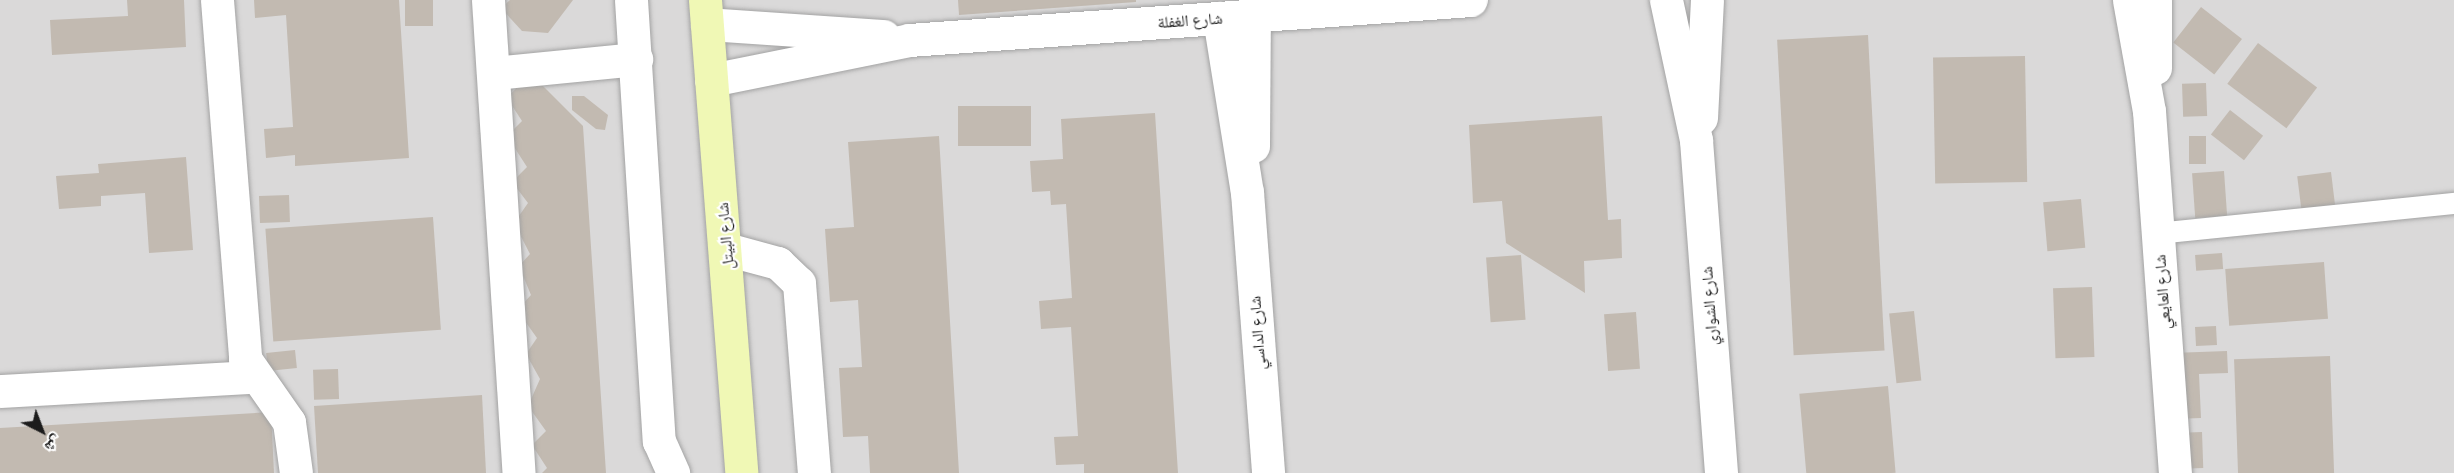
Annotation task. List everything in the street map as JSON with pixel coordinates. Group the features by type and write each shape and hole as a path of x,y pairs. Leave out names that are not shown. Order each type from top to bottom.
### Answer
{"street":[{"path":"217,0 245,359 254,377 289,422 296,473"},
{"path":"488,0 519,473"},
{"path":"631,0 659,441 673,473"},
{"name":"شارع الغفلة","path":"711,80 909,40 1471,0"},
{"name":"شارع الشواري","path":"1666,0 1696,140 1721,473"},
{"name":"شارع الشواري","path":"1696,140 1707,0"},
{"name":"شارع العايعي","path":"2129,0 2149,111 2175,473"},
{"name":"شارع العايعي","path":"2149,111 2155,0"},
{"name":"شارع الغفلة","path":"706,12 909,40"},
{"name":"شارع البيتل","path":"706,12 726,249 741,473"},
{"name":"شارع الداسي","path":"1247,192 1254,15"},
{"name":"شارع الداسي","path":"1219,18 1247,192 1268,473"},
{"path":"494,73 636,59"},
{"path":"726,249 778,263 799,283 814,473"},
{"path":"0,391 254,377"}],"lane":[{"path":"2157,233 2454,203"}],"shaded area":[{"path":"0,0 2454,0 2454,473 0,473"}],"building":[{"path":"127,0 184,0 186,47 52,55 50,20 128,16"},
{"path":"254,0 399,0 409,158 295,166 295,155 266,158 264,129 293,127 286,15 255,18"},
{"path":"405,0 433,0 433,26 405,26"},
{"path":"510,0 573,0 548,33 522,31 501,8"},
{"path":"958,0 1136,0 1136,2 959,15"},
{"path":"2201,7 2242,39 2214,74 2173,42"},
{"path":"1868,35 1885,351 1794,355 1777,40"},
{"path":"2258,43 2317,88 2286,128 2227,84"},
{"path":"2025,56 2027,182 1935,184 1933,58"},
{"path":"530,73 583,126 606,473 542,473 547,468 532,445 546,431 528,406 540,379 526,354 537,338 517,310 531,295 519,266 530,254 514,223 528,203 512,182 527,167 507,136 522,121 507,98"},
{"path":"2206,83 2207,116 2183,117 2182,84"},
{"path":"572,96 584,96 608,115 605,130 596,129 572,110"},
{"path":"958,106 1031,106 1031,146 958,146"},
{"path":"2230,110 2263,136 2244,160 2211,134"},
{"path":"1155,113 1178,473 1084,473 1084,464 1056,465 1054,437 1078,436 1071,327 1041,329 1039,301 1072,298 1066,204 1051,205 1050,191 1032,192 1030,161 1063,159 1061,119"},
{"path":"1602,116 1608,220 1621,219 1622,258 1584,261 1585,293 1506,243 1502,201 1473,203 1469,125"},
{"path":"939,136 959,473 870,473 868,436 843,437 839,368 862,367 858,300 830,302 825,229 854,227 848,142"},
{"path":"2189,136 2206,136 2206,164 2189,164"},
{"path":"186,157 193,250 149,253 145,193 101,196 101,206 59,209 56,176 99,173 98,164"},
{"path":"2224,171 2227,216 2195,218 2192,173"},
{"path":"2331,172 2335,206 2301,210 2297,176"},
{"path":"289,195 290,222 260,223 259,196"},
{"path":"2081,199 2085,248 2047,251 2043,202"},
{"path":"433,217 441,330 273,341 265,229"},
{"path":"2222,253 2223,269 2196,271 2195,255"},
{"path":"1521,255 1526,320 1491,322 1486,257"},
{"path":"2324,262 2328,319 2229,326 2225,269"},
{"path":"2092,287 2094,357 2055,358 2053,288"},
{"path":"1914,311 1921,381 1896,383 1889,314"},
{"path":"1636,312 1640,369 1608,371 1604,314"},
{"path":"2216,326 2217,345 2196,346 2195,327"},
{"path":"295,350 297,368 268,371 266,353"},
{"path":"2227,351 2228,373 2199,374 2201,418 2175,419 2172,353"},
{"path":"2330,356 2334,473 2238,473 2234,359"},
{"path":"338,369 339,399 314,400 313,370"},
{"path":"1888,386 1896,473 1806,473 1799,394"},
{"path":"482,395 486,473 318,473 314,406"},
{"path":"271,412 274,473 0,473 0,428"},
{"path":"2202,432 2203,468 2176,469 2175,433"}]}
